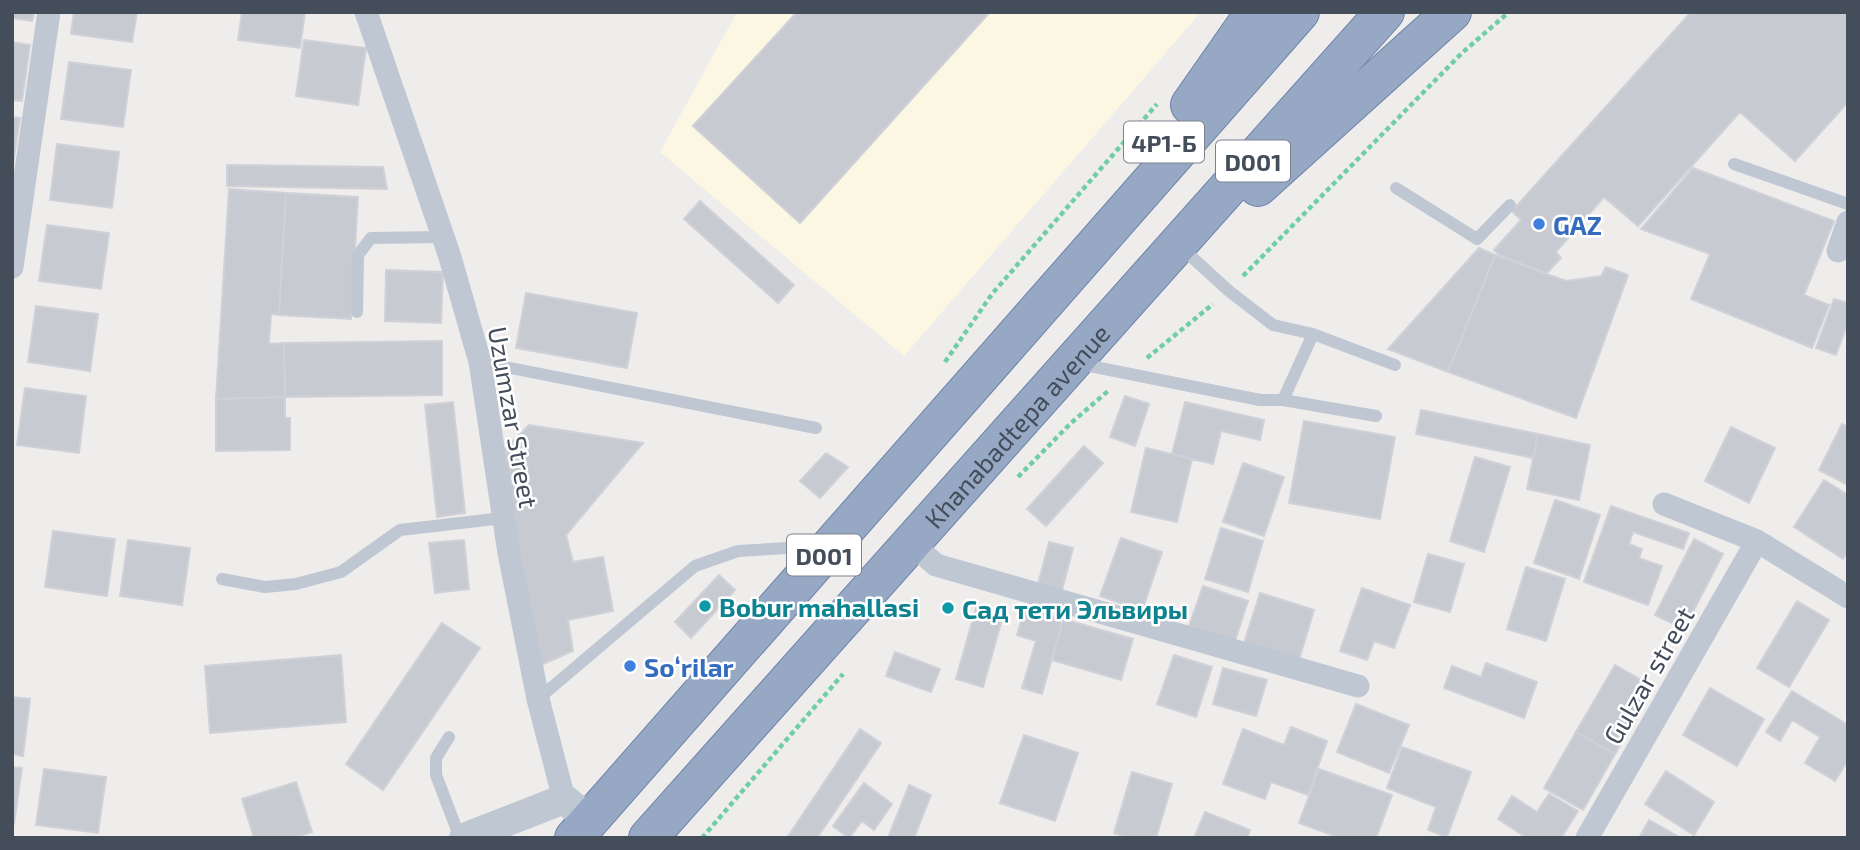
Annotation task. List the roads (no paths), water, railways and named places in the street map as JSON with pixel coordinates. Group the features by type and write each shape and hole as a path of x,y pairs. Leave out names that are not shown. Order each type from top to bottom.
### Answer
{"highway":[{"name":"4Р1-Б","path":"1073,272 1255,12"},
{"name":"D001","path":"585,823 1300,12"},
{"name":"Khanabadtepa avenue","path":"649,838 1385,12"},
{"path":"1121,309 1452,12"}],"street":[{"path":"12,267 49,12"},
{"name":"Uzumzar Street","path":"366,12 443,237 480,362 503,518 538,699 585,823"},
{"path":"1839,251 1848,222"},
{"path":"1664,504 1757,541 1848,597"},
{"name":"Gulzar street","path":"1587,838 1757,541"},
{"path":"911,543 936,565 1358,686"},
{"path":"462,838 585,823"}],"lane":[{"path":"1734,164 1848,204"},
{"path":"1396,188 1476,239 1510,205"},
{"path":"357,312 358,255 371,238 443,237"},
{"path":"1185,251 1228,291 1273,325 1313,334 1395,365"},
{"path":"1283,400 1313,334"},
{"path":"480,362 816,428"},
{"path":"1073,362 1260,400 1283,400 1376,416"},
{"path":"222,579 265,587 296,584 341,572 400,530 503,518"},
{"path":"538,699 695,566 738,551 832,545"},
{"path":"449,737 436,758 436,775 462,838"}],"place":[{"name":"GAZ","path":"1539,224"},
{"name":"Bobur mahallasi","path":"705,606"},
{"name":"Сад тети Эльвиры","path":"948,608"},
{"name":"Soʻrilar","path":"630,666"}]}
